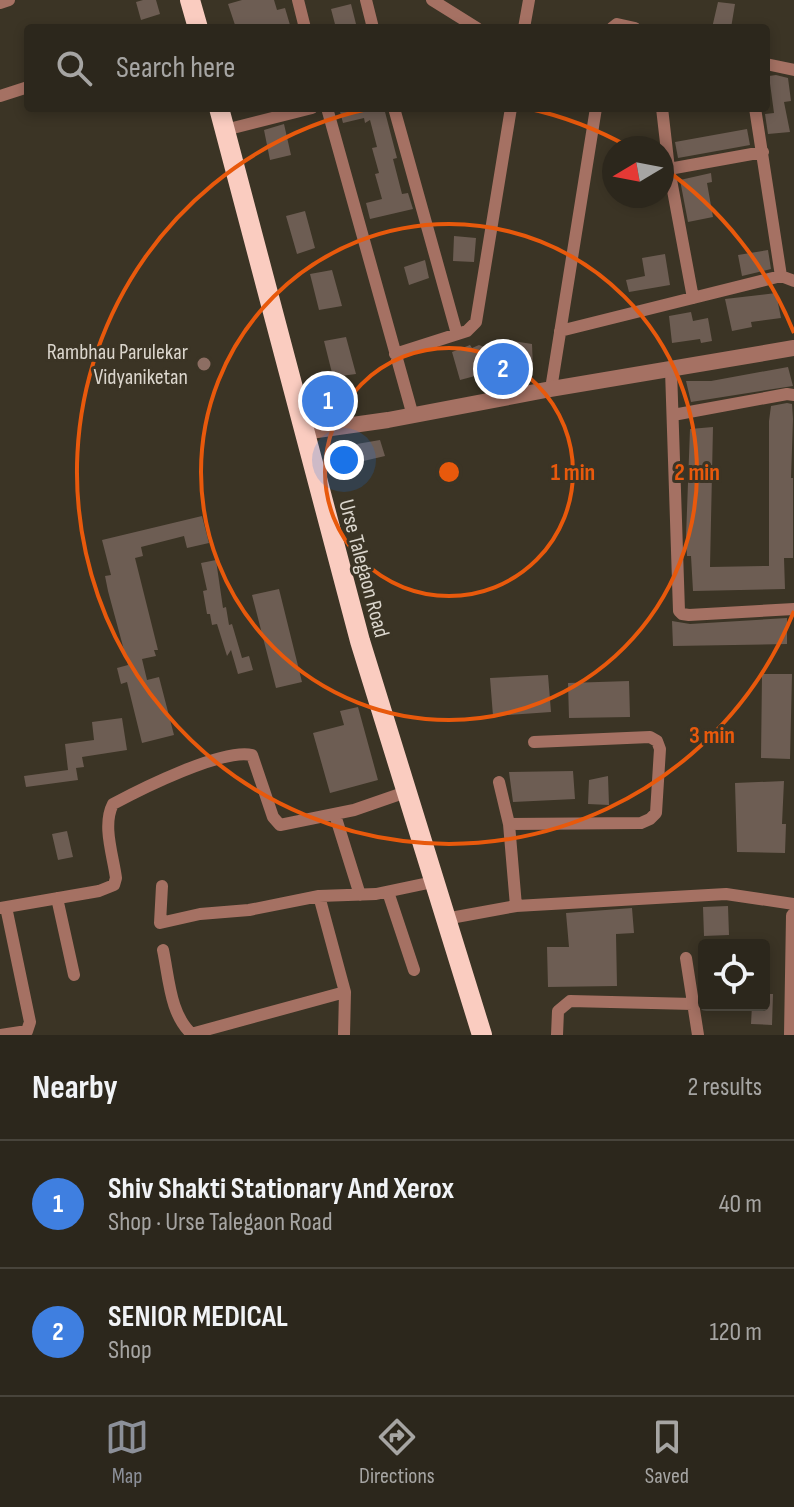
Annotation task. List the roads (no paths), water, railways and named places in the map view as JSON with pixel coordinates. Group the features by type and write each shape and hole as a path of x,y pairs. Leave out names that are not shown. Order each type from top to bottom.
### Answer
{"highway":[{"path":"190,0 197,24"},
{"name":"Urse Talegaon Road","path":"220,112 360,641 482,1035"}],"street":[{"path":"0,3 9,0"},
{"path":"298,0 304,24"},
{"path":"366,0 372,24"},
{"path":"432,0 471,24"},
{"path":"525,24 529,0"},
{"path":"770,65 794,70"},
{"path":"0,96 24,88"},
{"path":"225,130 296,112"},
{"path":"328,112 413,416"},
{"path":"395,112 457,334"},
{"path":"395,354 467,331 476,322 510,112"},
{"path":"551,389 595,112"},
{"path":"662,112 665,136"},
{"path":"756,112 781,276"},
{"path":"674,168 763,152"},
{"path":"674,196 693,298"},
{"path":"560,331 781,276 794,281"},
{"path":"303,432 413,416 794,348"},
{"path":"671,370 679,611 689,615 794,609"},
{"path":"673,415 794,395"},
{"path":"509,824 641,823 656,813 660,749 657,741 650,737 534,742"},
{"path":"0,1035 27,1031 30,1022 3,908 99,891 114,885 116,878 108,826 113,804 212,759 235,753 252,755 273,817 280,825 335,815 406,792"},
{"path":"499,782 509,824 516,906"},
{"path":"335,815 360,895"},
{"path":"162,886 160,923 319,896 388,892 433,882"},
{"path":"388,892 414,970"},
{"path":"445,919 516,906 726,894 794,904"},
{"path":"319,896 345,992 344,1035"},
{"path":"57,898 74,975"},
{"path":"792,1035 794,916"},
{"path":"163,950 176,1012 192,1034 345,992"},
{"path":"686,958 698,1035"},
{"path":"557,1035 558,1011 570,1001 693,1004"}],"place":[{"name":"Rambhau Parulekar Vidyaniketan","path":"204,364"},
{"name":"SENIOR MEDICAL","path":"503,369"},
{"name":"Shiv Shakti Stationary And Xerox","path":"328,401"}]}
